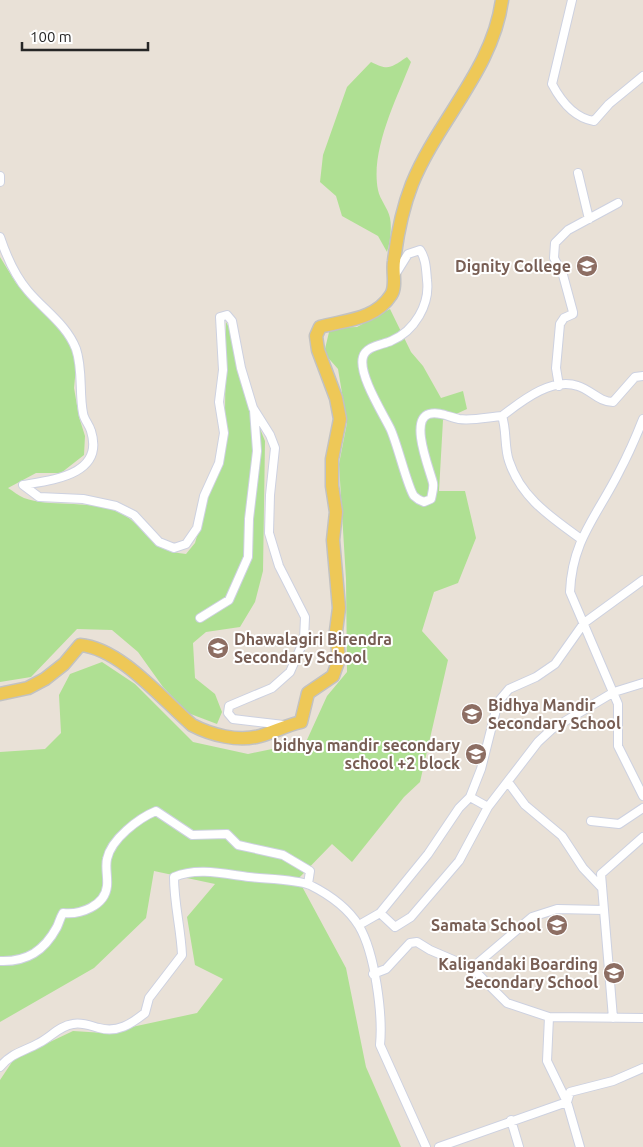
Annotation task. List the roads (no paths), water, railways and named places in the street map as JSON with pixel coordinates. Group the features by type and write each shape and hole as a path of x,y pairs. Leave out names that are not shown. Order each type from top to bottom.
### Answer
{"main road":[{"path":"0,694 28,688 64,664 80,645 91,646 103,650 136,674 192,725 203,731 242,738 259,736 286,725 301,722 308,693 333,676 339,659 336,631 339,608 333,540 336,512 332,486 332,459 340,419 336,398 318,350 316,336 320,327 360,319 383,304 392,294 394,262 412,184 439,130 484,58 500,16 502,0"}],"street":[{"path":"572,0 552,84 572,111 585,120 594,121 609,104 643,76"},
{"path":"578,173 589,219"},
{"path":"0,176 0,182"},
{"path":"559,386 556,368 560,324 564,318 573,314 573,312 563,275 554,258 555,243 568,230 618,203"},
{"path":"0,237 6,255 26,289 66,331 76,350 84,418 91,431 92,452 86,465 72,475 23,485 39,497 83,498 116,506 134,515 159,542 174,548 186,544 197,528 204,496 220,463 224,433 219,402 223,370 220,317 227,315 232,321 241,368 253,408 257,451 249,519 248,557 229,600 200,618"},
{"path":"394,276 408,254 420,250 424,256 429,291 424,307 416,321 404,333 392,341 364,353 362,360 365,376 398,445 414,496 424,502 431,499 434,486 422,443 420,425 423,418 429,414 446,415 460,419 502,416 545,388 559,386 578,386 605,402 613,402 634,377 643,376"},
{"path":"253,408 270,435 275,448 270,496 269,533 279,566 305,617 304,640 290,672 272,688 229,706 228,712 234,719 286,725"},
{"path":"502,416 508,460 518,480 533,503 581,539"},
{"path":"643,419 619,473 581,539 570,578 570,592 618,704 618,746 643,796"},
{"path":"359,925 380,913 422,861 459,808 470,796 481,769 498,702 509,689 536,677 554,664 584,623 643,580"},
{"path":"380,913 395,927 412,917 459,861 488,807 538,742 552,729 614,692 643,684"},
{"path":"508,782 526,805 562,836 584,868 602,888"},
{"path":"470,796 488,807"},
{"path":"591,821 620,824 643,808"},
{"path":"0,961 14,962 34,955 45,946 63,913 74,914 87,911 99,901 107,889 106,859 110,850 137,822 156,812 192,835 227,834 238,845 283,856 310,871 308,884"},
{"path":"613,1018 601,874 643,837"},
{"path":"0,1067 7,1058 40,1043 63,1026 85,1024 102,1029 117,1029 129,1025 145,1013 149,998 182,956 181,929 174,899 174,877 185,873 209,872 308,884 343,906 359,925 364,937 373,974 382,1029 380,1045 426,1147"},
{"path":"472,968 532,917 557,909 604,910"},
{"path":"373,974 386,969 410,943 417,942 430,950 472,968 507,1003 549,1017 643,1018"},
{"path":"549,1017 547,1061 567,1102 580,1147"},
{"path":"567,1102 570,1092 612,1081 643,1068"},
{"path":"439,1147 511,1120 567,1102"},
{"path":"511,1120 519,1147"}],"place":[{"name":"Dignity College","path":"587,266"},
{"name":"Dhawalagiri Birendra Secondary School","path":"218,648"},
{"name":"Bidhya Mandir Secondary School","path":"472,714"},
{"name":"bidhya mandir secondary school +2 block","path":"476,754"},
{"name":"Samata School","path":"557,925"},
{"name":"Kaligandaki Boarding Secondary School","path":"614,973"}]}
